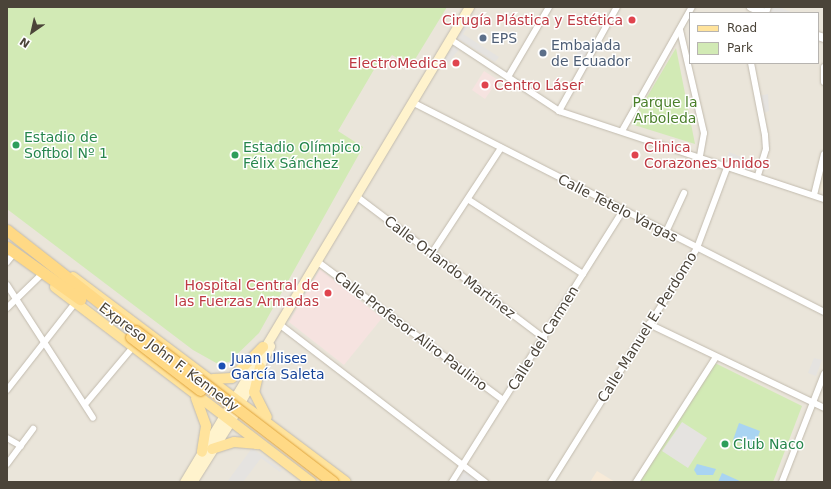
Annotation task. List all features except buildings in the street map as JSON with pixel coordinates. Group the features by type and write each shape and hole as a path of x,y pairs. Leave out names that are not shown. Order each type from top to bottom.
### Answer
{"highway":[{"name":"Expreso John F. Kennedy","path":"7,230 56,268 133,338 321,482"},
{"name":"Expreso John F. Kennedy","path":"11,249 46,277 333,482"}],"main road":[{"path":"207,376 224,381 232,378 263,347 278,327 469,7"},
{"path":"56,268 89,286 346,482"},
{"path":"46,277 75,303 133,338 171,376 311,482"},
{"path":"278,327 260,367 254,385 255,400 284,434"},
{"path":"192,482 212,449 263,347"},
{"path":"171,376 179,377 207,397 216,394 215,385 188,366 183,358"},
{"path":"237,399 260,367"},
{"path":"187,388 199,401 205,418 202,452"},
{"path":"184,482 202,452 226,419"},
{"path":"281,459 248,429 249,421 257,419 285,440 293,441"},
{"path":"212,449 234,442 261,444"}],"street":[{"path":"508,77 549,7"},
{"path":"559,111 617,7"},
{"path":"751,7 763,12"},
{"path":"622,131 689,13"},
{"path":"680,30 704,133 700,155"},
{"path":"450,38 559,111 700,155 824,199"},
{"path":"751,64 766,135 766,149 758,175"},
{"path":"824,67 824,82"},
{"name":"Calle Tetelo Vargas","path":"412,102 824,312"},
{"path":"432,253 469,200 501,148"},
{"path":"814,195 824,154"},
{"name":"Calle Manuel E. Perdomo","path":"551,482 697,248 728,165"},
{"path":"666,232 684,193"},
{"name":"Calle Orlando Martínez","path":"356,196 544,338"},
{"path":"469,200 583,274"},
{"name":"Calle del Carmen","path":"463,465 623,210"},
{"path":"7,262 11,249"},
{"name":"Calle Profesor Aliro Paulino","path":"318,262 504,400"},
{"path":"7,308 46,277"},
{"path":"7,285 86,403 93,418"},
{"path":"7,390 75,303"},
{"path":"649,324 812,405 824,408"},
{"path":"278,327 485,482"},
{"path":"86,403 133,338"},
{"path":"636,482 716,357"},
{"path":"782,482 824,374"},
{"path":"7,464 33,429"},
{"path":"7,438 21,446"},
{"path":"452,482 463,465"}],"shaded area":[{"path":"7,7 824,7 824,482 7,482"},
{"path":"767,7 779,7 791,12 768,12 765,11"},
{"path":"466,17 472,21 463,34 499,57 495,62 454,36"},
{"path":"452,43 460,48 444,68 438,64"},
{"path":"580,47 584,47 586,48 586,56 580,57 577,54 577,50"},
{"name":"Centro Láser","path":"484,71 498,80 485,99 472,90"},
{"path":"768,94 769,111 762,113 758,96"},
{"path":"729,152 754,162 751,172 727,159"},
{"path":"824,165 824,191 817,189"},
{"name":"Hospital Central de las Fuerzas Armadas","path":"320,269 382,318 344,365 289,322"},
{"path":"814,358 822,360 816,376 808,373"},
{"path":"682,422 707,438 688,468 662,451"},
{"path":"252,448 282,470 280,472 261,458 243,482 227,482"},
{"path":"462,468 481,482 454,482"},
{"path":"597,471 615,482 590,482"}],"green space":[{"path":"7,7 447,7 411,66 392,55 385,64 379,61 338,131 363,147 259,333 229,362 218,364 193,350 7,209"},
{"name":"Parque la Arboleda","path":"676,48 695,144 631,124"},
{"name":"Club Naco","path":"715,363 802,406 773,482 639,482"}],"water":[{"path":"739,423 760,431 754,448 733,440"},
{"path":"697,464 716,469 713,475 697,475 694,470"},
{"path":"722,473 742,482 718,482"}],"place":[{"name":"Cirugía Plástica y Estética","path":"632,20"},
{"name":"EPS","path":"483,38"},
{"name":"Embajada de Ecuador","path":"543,53"},
{"name":"ElectroMedica","path":"456,63"},
{"name":"Centro Láser","path":"485,85"},
{"name":"Estadio de Softbol Nº 1","path":"16,145"},
{"name":"Estadio Olímpico Félix Sánchez","path":"235,155"},
{"name":"Clinica Corazones Unidos","path":"635,155"},
{"name":"Hospital Central de las Fuerzas Armadas","path":"328,293"},
{"name":"Juan Ulises García Saleta","path":"222,366"},
{"name":"Club Naco","path":"725,444"}]}
